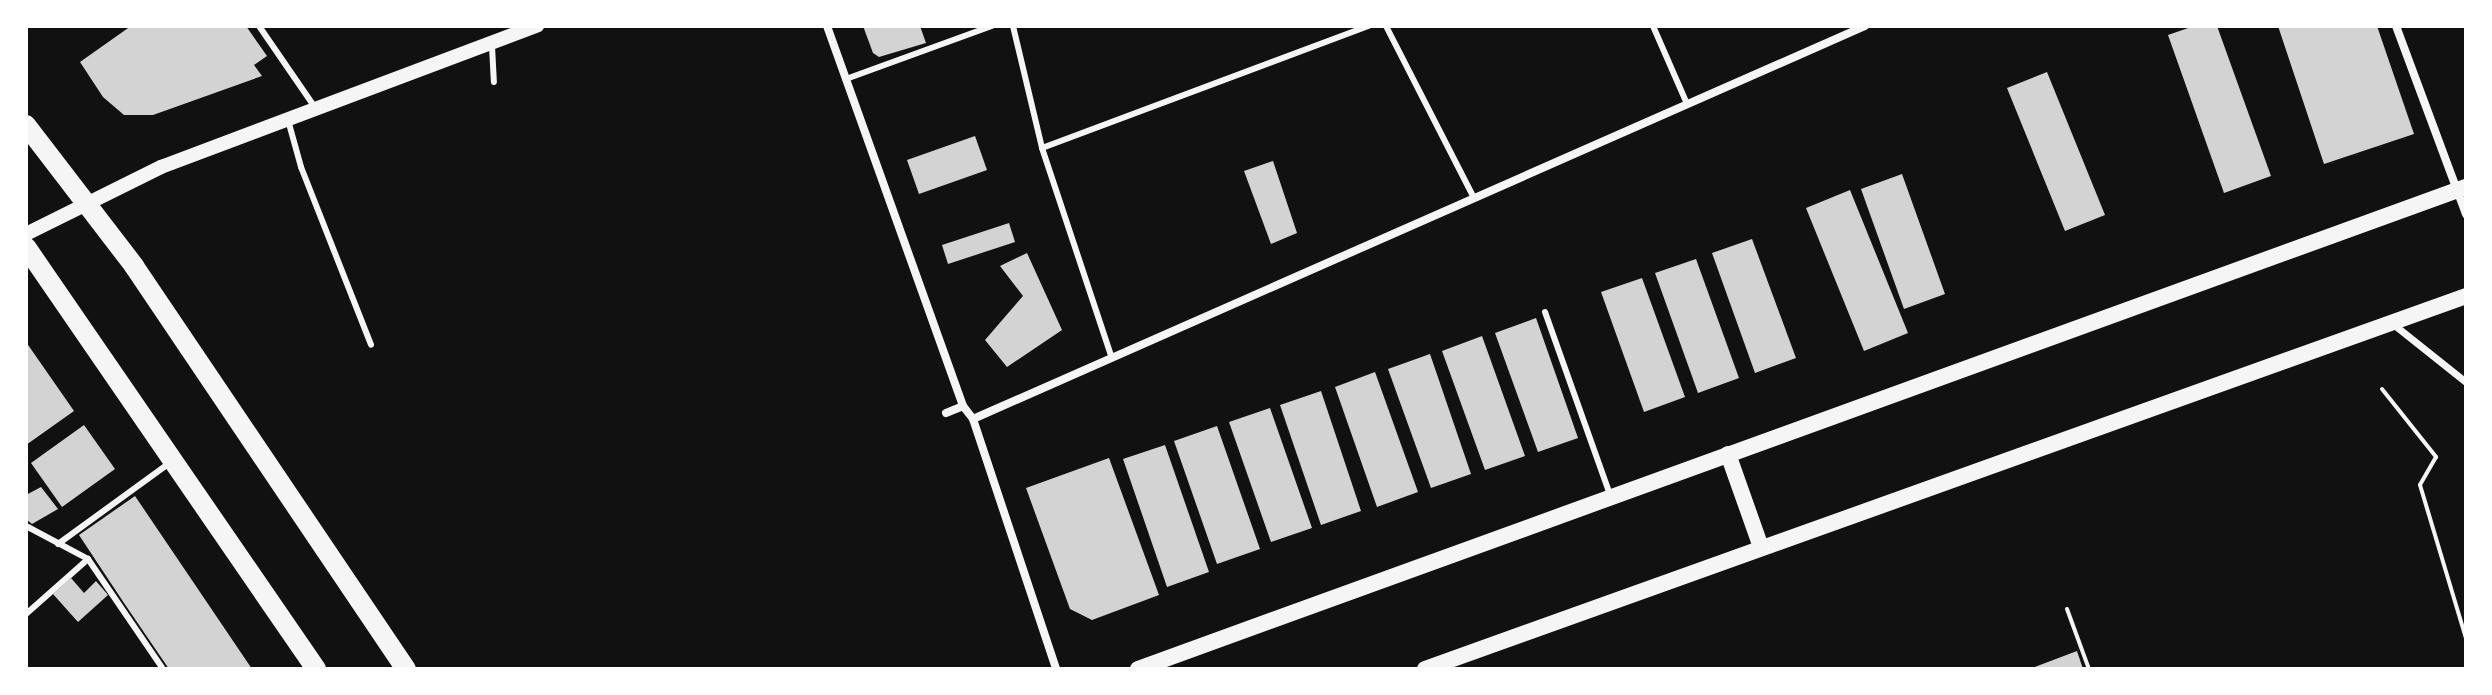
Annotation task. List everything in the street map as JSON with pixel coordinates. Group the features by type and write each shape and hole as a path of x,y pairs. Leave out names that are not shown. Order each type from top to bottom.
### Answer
{"main road":[{"path":"26,125 84,205 134,266 406,669"},
{"path":"1138,669 2462,189"},
{"path":"26,247 316,669"},
{"path":"1425,669 2466,296"},
{"path":"1728,454 1761,547"}],"street":[{"path":"491,42 492,26"},
{"path":"26,234 161,167 537,26"},
{"path":"827,26 963,406 973,419 1056,669"},
{"path":"973,419 1865,26"},
{"path":"2396,26 2462,189 2466,214"},
{"path":"2392,323 2466,382"},
{"path":"946,413 963,406"}],"lane":[{"path":"259,26 317,110"},
{"path":"846,79 992,26"},
{"path":"1013,26 1042,148 1112,358"},
{"path":"1042,148 1369,26"},
{"path":"1386,26 1474,198"},
{"path":"1653,26 1687,104"},
{"path":"491,42 494,82"},
{"path":"288,120 301,167 371,345"},
{"path":"1545,312 1611,497"},
{"path":"58,544 174,460"},
{"path":"26,526 88,559 163,669"},
{"path":"26,614 88,559"}],"path":[{"path":"2382,389 2436,457 2420,485 2466,638"},
{"path":"2067,609 2089,669"}],"building":[{"path":"131,26 246,26 267,56 254,65 262,76 153,115 124,115 103,97 80,62"},
{"path":"863,26 920,26 926,43 879,57 873,53"},
{"path":"2194,26 2217,26 2271,176 2224,193 2168,35"},
{"path":"2278,26 2377,26 2414,134 2324,164"},
{"path":"2047,72 2105,215 2065,231 2007,88"},
{"path":"975,136 987,170 919,194 907,160"},
{"path":"1273,161 1297,233 1271,244 1244,171"},
{"path":"1902,174 1945,294 1904,309 1861,189"},
{"path":"1850,190 1908,333 1864,351 1806,208"},
{"path":"1009,223 1015,242 948,264 942,245"},
{"path":"1752,239 1796,358 1755,373 1712,253"},
{"path":"1027,253 1062,330 1007,367 985,340 1023,296 1000,266"},
{"path":"1696,259 1739,378 1698,393 1655,273"},
{"path":"1642,278 1685,397 1644,412 1601,292"},
{"path":"1536,318 1578,438 1538,452 1495,333"},
{"path":"1482,336 1525,456 1485,470 1442,351"},
{"path":"26,342 74,411 26,445"},
{"path":"1430,354 1471,474 1431,488 1388,369"},
{"path":"1375,372 1418,492 1377,507 1335,387"},
{"path":"1321,391 1361,511 1321,525 1280,405"},
{"path":"1270,408 1312,528 1271,542 1229,422"},
{"path":"84,425 115,469 62,507 31,463"},
{"path":"1217,426 1260,549 1217,564 1174,441"},
{"path":"1165,445 1209,572 1167,587 1123,459"},
{"path":"1109,458 1159,595 1092,620 1070,609 1026,488"},
{"path":"41,487 58,509 32,524 26,519 26,495"},
{"path":"135,496 252,669 169,669 124,603 79,535"},
{"path":"71,578 84,593 96,581 108,595 78,622 53,594"},
{"path":"2077,651 2083,669 2029,669"}]}
